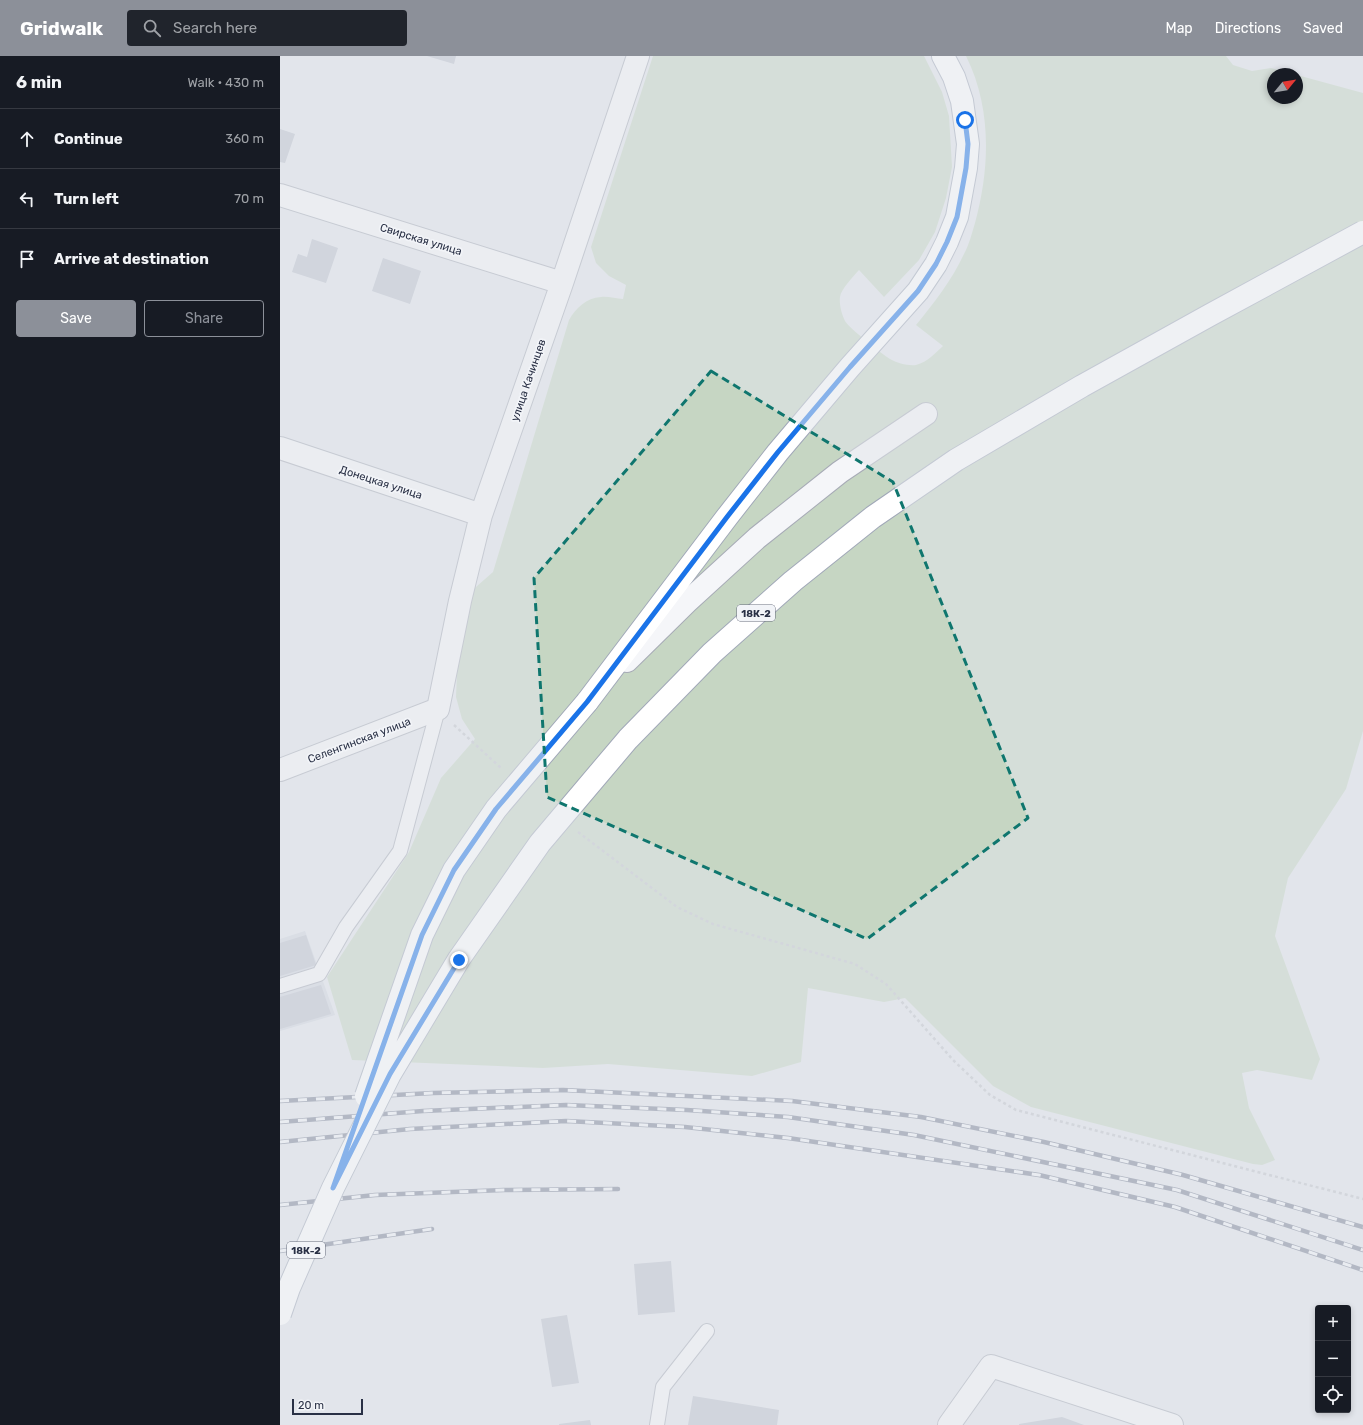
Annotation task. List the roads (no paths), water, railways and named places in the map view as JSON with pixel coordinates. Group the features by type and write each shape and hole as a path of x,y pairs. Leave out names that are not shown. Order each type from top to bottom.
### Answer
{"main road":[{"name":"18К-2","path":"333,1188 422,935 454,870 496,809 587,702 778,452 850,367 918,291 936,264 957,217 966,168 968,144 962,101 954,77 943,56"},
{"name":"18К-2","path":"280,1314 289,1288 333,1188 390,1074 459,960 540,843 628,739 712,653 793,581 830,551 873,517 956,460 1082,386 1363,232"}],"street":[{"name":"улица Качинцев","path":"438,709 460,601 481,515 562,283 638,56"},
{"name":"Свирская улица","path":"280,194 562,283"},
{"path":"587,702 670,618 757,538 840,472 926,414"},
{"name":"Донецкая улица","path":"280,448 481,515"},
{"name":"Селенгинская улица","path":"280,770 438,709"},
{"path":"949,1425 991,1366 1172,1425"}],"lane":[{"path":"280,986 319,974 346,927 400,851 438,709"},
{"path":"657,1425 663,1387 706,1331"}],"railway":[{"path":"280,1101 433,1093 563,1090 792,1101 921,1117 1044,1142 1183,1175 1363,1227"},
{"path":"280,1122 423,1111 566,1105 687,1110 788,1117 914,1135 1177,1190 1363,1250"},
{"path":"280,1142 410,1129 566,1121 685,1127 788,1138 1039,1175 1175,1207 1363,1270"},
{"path":"280,1205 375,1195 504,1190 618,1189"},
{"path":"280,1251 432,1229"}]}
